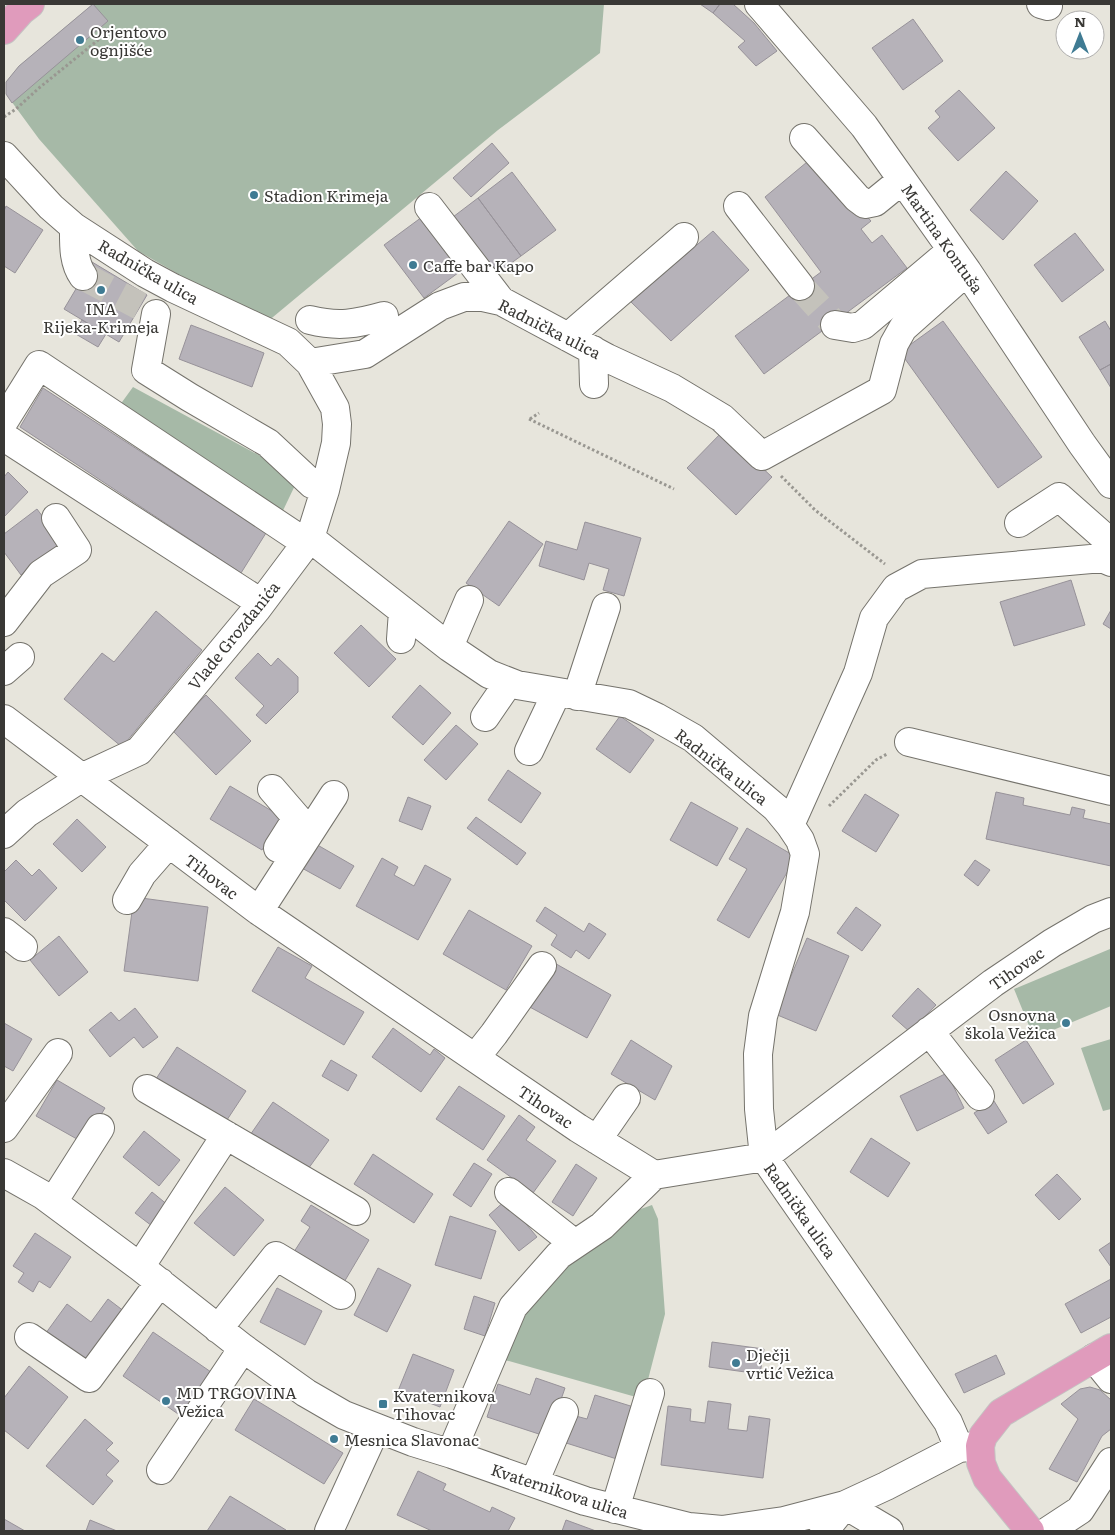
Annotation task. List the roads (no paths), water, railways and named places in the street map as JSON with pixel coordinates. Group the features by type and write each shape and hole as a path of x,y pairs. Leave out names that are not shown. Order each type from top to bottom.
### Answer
{"main road":[{"path":"970,1447 983,1436 1001,1413 1103,1353"},
{"name":"Radnička ulica","path":"970,1447 981,1463 987,1478 1030,1531"}],"street":[{"name":"Martina Kontuša","path":"759,4 864,126 960,260 1082,444 1111,484"},
{"path":"804,138 857,198 865,204 876,202 902,180"},
{"name":"Radnička ulica","path":"4,156 30,186 74,227 145,273 288,342 304,357 365,354 440,306 464,297 483,296 500,301 593,350 672,388 722,418 762,456 882,390 894,344 903,328 960,260"},
{"name":"Radnička ulica","path":"4,173 30,186"},
{"path":"738,206 800,286"},
{"path":"429,207 500,301"},
{"path":"74,227 78,268 83,276"},
{"path":"568,337 684,237"},
{"path":"835,325 853,328 863,324 960,260"},
{"path":"173,288 148,310 146,370 188,397 268,443 312,484 325,490"},
{"path":"304,357 304,317 336,325 374,319 375,348"},
{"path":"593,350 594,384"},
{"name":"Vlade Grozdanića","path":"4,834 26,813 82,778 139,751 258,606 308,540 325,490 336,443 337,424 334,408 304,357"},
{"name":"Radnička ulica","path":"4,421 39,365 308,540 449,647 489,674 509,682 629,704 693,738 776,808 800,840 805,854 795,912 762,1016 758,1054 758,1109 764,1157 948,1422 970,1447"},
{"path":"4,437 258,606"},
{"path":"1019,523 1059,497 1111,542"},
{"path":"4,622 41,574 78,550 56,518"},
{"path":"790,825 858,673 874,618 896,588 922,574 1091,559 1104,559 1111,562"},
{"path":"449,647 469,600"},
{"path":"529,751 567,694 606,607"},
{"path":"400,640 403,611"},
{"path":"485,717 509,682"},
{"name":"Tihovac","path":"4,719 252,906 597,1140 654,1175 764,1157 993,983 1052,943 1111,912"},
{"path":"909,742 1111,791"},
{"path":"252,906 297,818 272,789"},
{"path":"252,906 334,795"},
{"path":"127,900 142,874 169,843"},
{"path":"475,1058 542,966"},
{"path":"929,1031 980,1096"},
{"path":"4,1128 58,1053"},
{"path":"147,1089 356,1211"},
{"path":"597,1140 626,1098"},
{"path":"53,1202 100,1128"},
{"path":"29,1337 89,1378 150,1275 226,1135"},
{"name":"Kvaternikova ulica","path":"4,1173 53,1202 218,1329 306,1393 344,1415 413,1442 585,1501 689,1527 724,1530 761,1528 845,1505 970,1447"},
{"path":"452,1454 513,1307 559,1254 602,1226 654,1175"},
{"path":"510,1192 575,1244"},
{"path":"218,1329 276,1256 341,1295"},
{"path":"161,1470 244,1348"},
{"path":"1103,1353 1111,1380"},
{"path":"615,1509 650,1393"},
{"path":"534,1483 564,1412"},
{"path":"329,1531 376,1428"},
{"path":"1048,1531 1080,1510 1111,1462"},
{"path":"845,1505 889,1531"},
{"name":"Kvaternikova ulica","path":"824,1531 845,1505"}],"tunnel":[{"path":"83,276 140,306"},
{"path":"800,286 835,325"}],"place":[{"name":"Orjentovo ognjišće","path":"80,40"},
{"name":"Stadion Krimeja","path":"254,195"},
{"name":"Caffe bar Kapo","path":"413,265"},
{"name":"INA Rijeka-Krimeja","path":"101,290"},
{"name":"Osnovna škola Vežica","path":"1066,1023"},
{"name":"Dječji vrtić Vežica","path":"736,1363"},
{"name":"MD TRGOVINA Vežica","path":"166,1401"},
{"name":"Kvaternikova Tihovac","path":"383,1404"},
{"name":"Mesnica Slavonac","path":"334,1439"}]}
